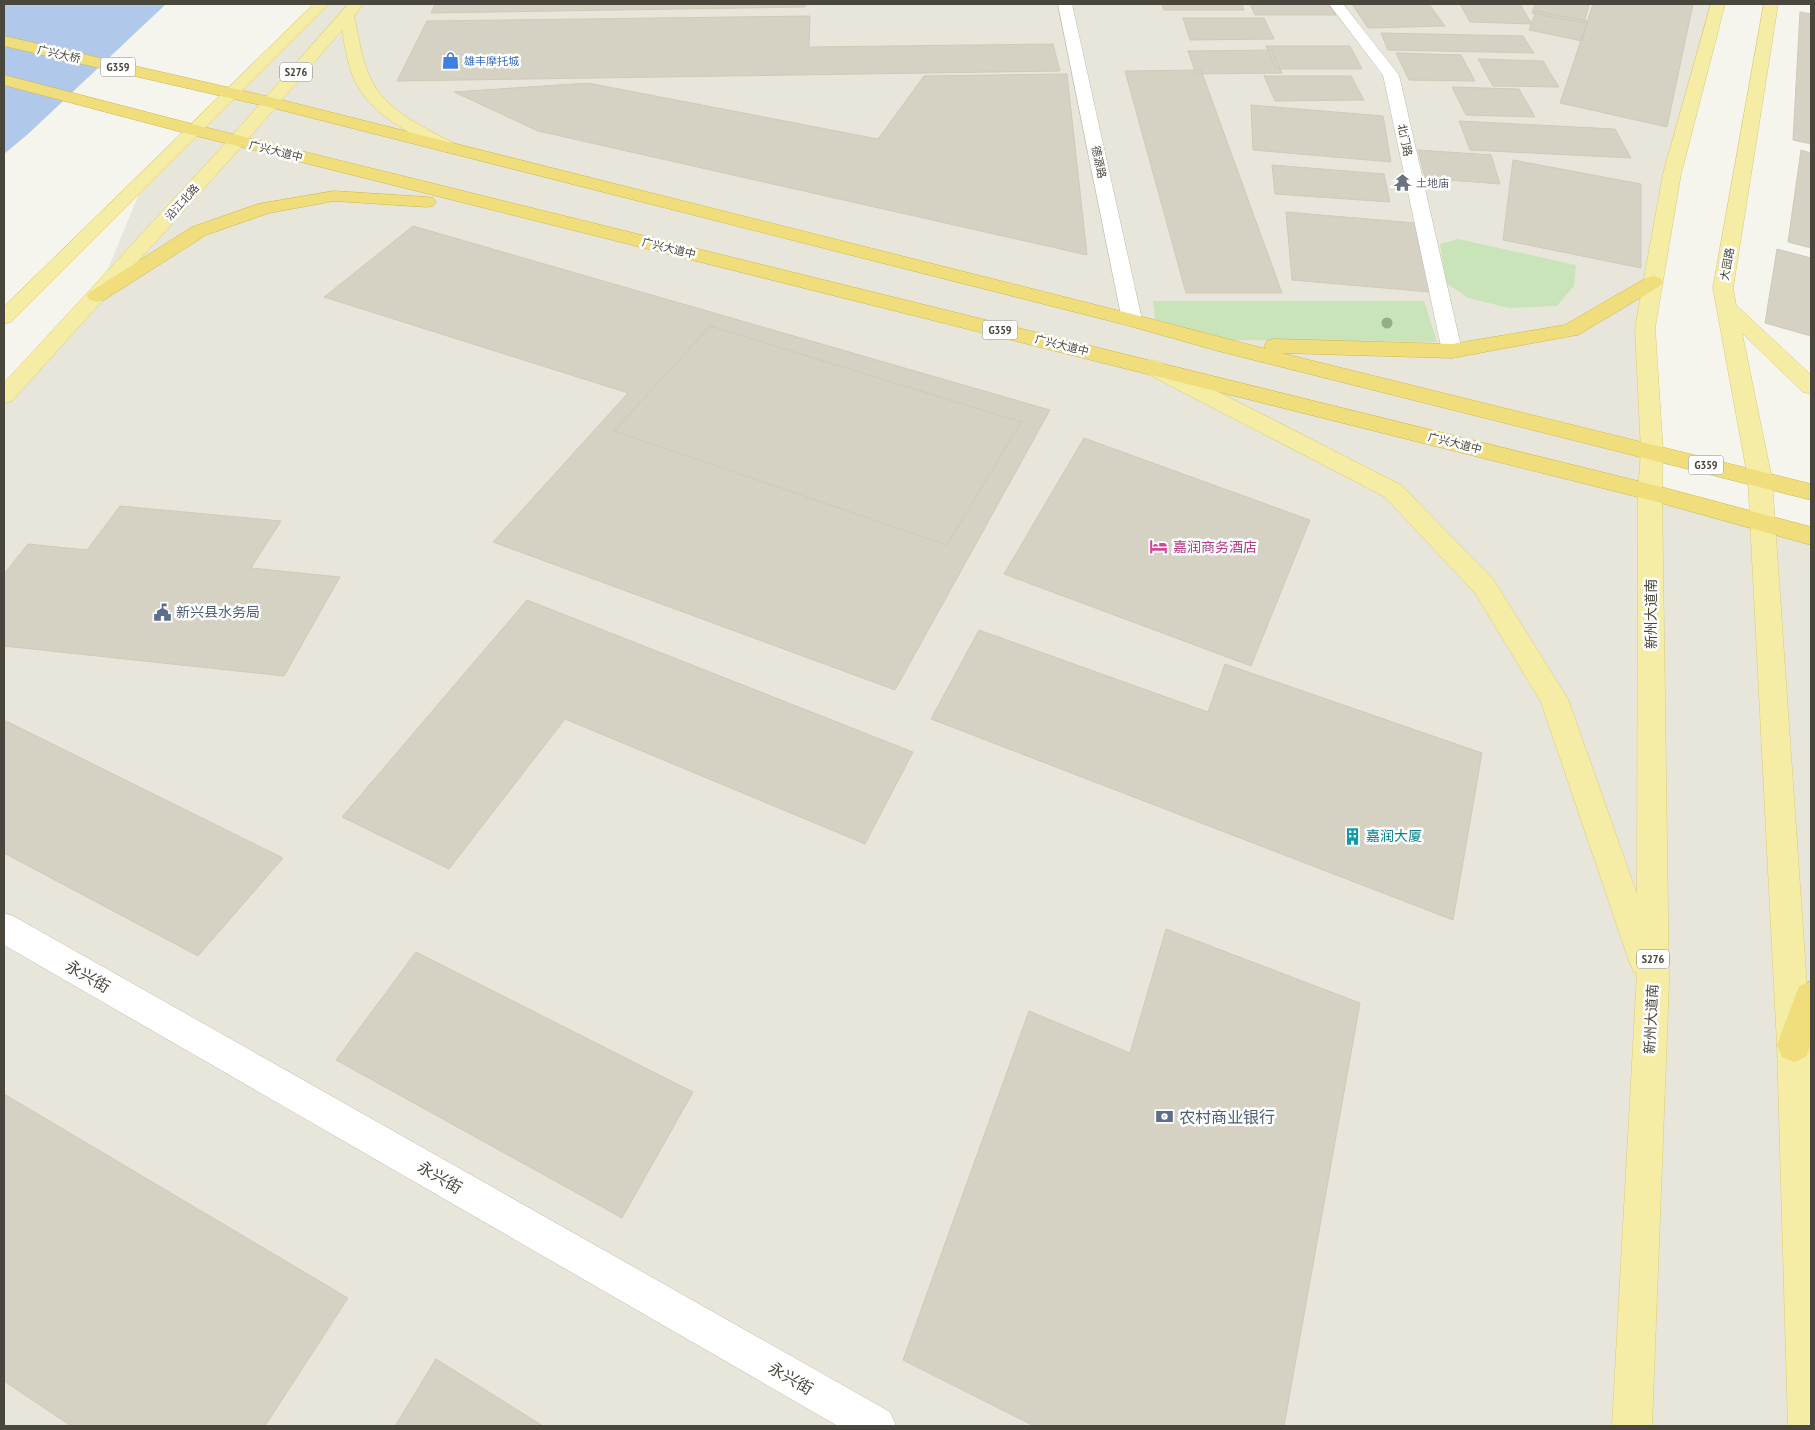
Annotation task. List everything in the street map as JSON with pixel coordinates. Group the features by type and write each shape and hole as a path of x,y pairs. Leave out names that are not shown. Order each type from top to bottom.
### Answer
{"highway":[{"name":"广兴大桥","path":"4,41 232,93"},
{"name":"G359","path":"4,80 195,130"},
{"name":"G359","path":"232,93 1811,492"},
{"name":"广兴大道中","path":"195,130 1650,492 1811,536"},
{"path":"97,296 199,231 265,208 334,196 520,211"},
{"path":"1222,344 1452,351 1571,330 1653,282"},
{"path":"1794,1044 1811,997"}],"main road":[{"name":"S276","path":"232,93 322,4"},
{"path":"1652,451 1645,328 1672,174 1718,4"},
{"name":"大园路","path":"1762,524 1760,479 1723,288 1771,4"},
{"path":"351,10 358,65 368,89 392,114 447,147"},
{"name":"沿江北路","path":"4,396 237,141 351,10"},
{"path":"4,318 232,93"},
{"path":"1727,308 1811,387"},
{"path":"1152,367 1393,491 1484,586 1554,699 1653,983"},
{"name":"S276","path":"1650,492 1652,451"},
{"name":"新州大道南","path":"1632,1426 1653,983 1650,492"},
{"path":"1762,524 1794,1044 1808,1426"}],"street":[{"name":"德源路","path":"1065,4 1132,320"},
{"name":"北门路","path":"1336,4 1391,75 1452,351"},
{"name":"永兴街","path":"4,928 876,1426"}],"shaded area":[{"path":"322,4 1718,4 1672,174 1645,328 1650,492 1811,536 1811,1426 4,1426 4,396 97,296 145,179"}],"green space":[{"path":"1458,239 1576,265 1574,286 1557,306 1509,308 1468,298 1446,283 1440,244"},
{"path":"1153,301 1424,301 1437,342 1225,340 1155,319"}],"water":[{"path":"4,4 166,4 28,134 4,154"}],"building":[{"path":"435,4 806,4 805,7 431,13"},
{"path":"1162,4 1242,4 1244,10 1164,10"},
{"path":"1250,4 1330,4 1336,15 1255,15"},
{"path":"1352,4 1429,4 1445,26 1368,28"},
{"path":"1460,4 1520,4 1532,24 1470,22"},
{"path":"1535,4 1589,5 1584,23 1532,13"},
{"path":"1593,4 1693,4 1667,127 1560,103"},
{"path":"1536,11 1588,21 1582,41 1529,30"},
{"path":"1800,12 1811,14 1811,144 1793,140"},
{"path":"810,16 809,47 1053,44 1060,71 397,81 427,21"},
{"path":"1183,18 1264,18 1274,39 1190,40"},
{"path":"1381,33 1523,36 1534,53 1388,50"},
{"path":"1266,46 1350,46 1362,69 1276,69"},
{"path":"1272,50 1282,73 1196,74 1188,51"},
{"path":"1396,53 1461,55 1475,81 1409,80"},
{"path":"1478,59 1543,61 1559,87 1493,86"},
{"path":"1201,70 1282,293 1186,293 1125,71"},
{"path":"1067,74 1087,255 538,131 454,92 588,83 878,139 924,76"},
{"path":"1264,76 1351,76 1364,100 1275,101"},
{"path":"1452,87 1519,89 1535,117 1466,115"},
{"path":"1251,105 1383,116 1391,162 1253,150"},
{"path":"1459,121 1615,129 1631,158 1470,150"},
{"path":"1418,150 1491,155 1500,184 1425,178"},
{"path":"1801,150 1811,153 1811,248 1788,242"},
{"path":"1513,160 1641,184 1641,268 1503,240"},
{"path":"1272,165 1384,174 1390,202 1275,194"},
{"path":"1286,212 1415,223 1430,292 1292,280"},
{"path":"413,226 1050,410 895,690 493,542 628,393 324,297"},
{"path":"1777,249 1811,258 1811,336 1765,323"},
{"path":"710,326 1021,422 947,545 614,431"},
{"name":"嘉润商务酒店","path":"1084,438 1310,520 1251,666 1004,574"},
{"name":"新兴县水务局","path":"120,506 281,521 251,568 340,577 284,676 4,646 4,574 28,544 87,550"},
{"path":"527,600 913,752 865,844 565,719 449,869 342,817"},
{"name":"嘉润大厦","path":"979,630 1208,712 1225,664 1482,753 1453,920 931,719"},
{"path":"4,720 283,858 198,956 4,853"},
{"name":"农村商业银行","path":"1166,929 1360,1003 1284,1426 1034,1426 903,1360 1029,1011 1130,1053"},
{"path":"416,952 693,1092 622,1218 336,1060"},
{"path":"4,1094 348,1298 265,1426 71,1426 4,1381"},
{"path":"436,1359 543,1426 395,1426"}],"place":[{"name":"雄丰摩托城","path":"450,61"},
{"name":"土地庙","path":"1402,183"},
{"name":"嘉润商务酒店","path":"1159,547"},
{"name":"新兴县水务局","path":"162,612"},
{"name":"嘉润大厦","path":"1352,836"},
{"name":"农村商业银行","path":"1165,1117"}]}
